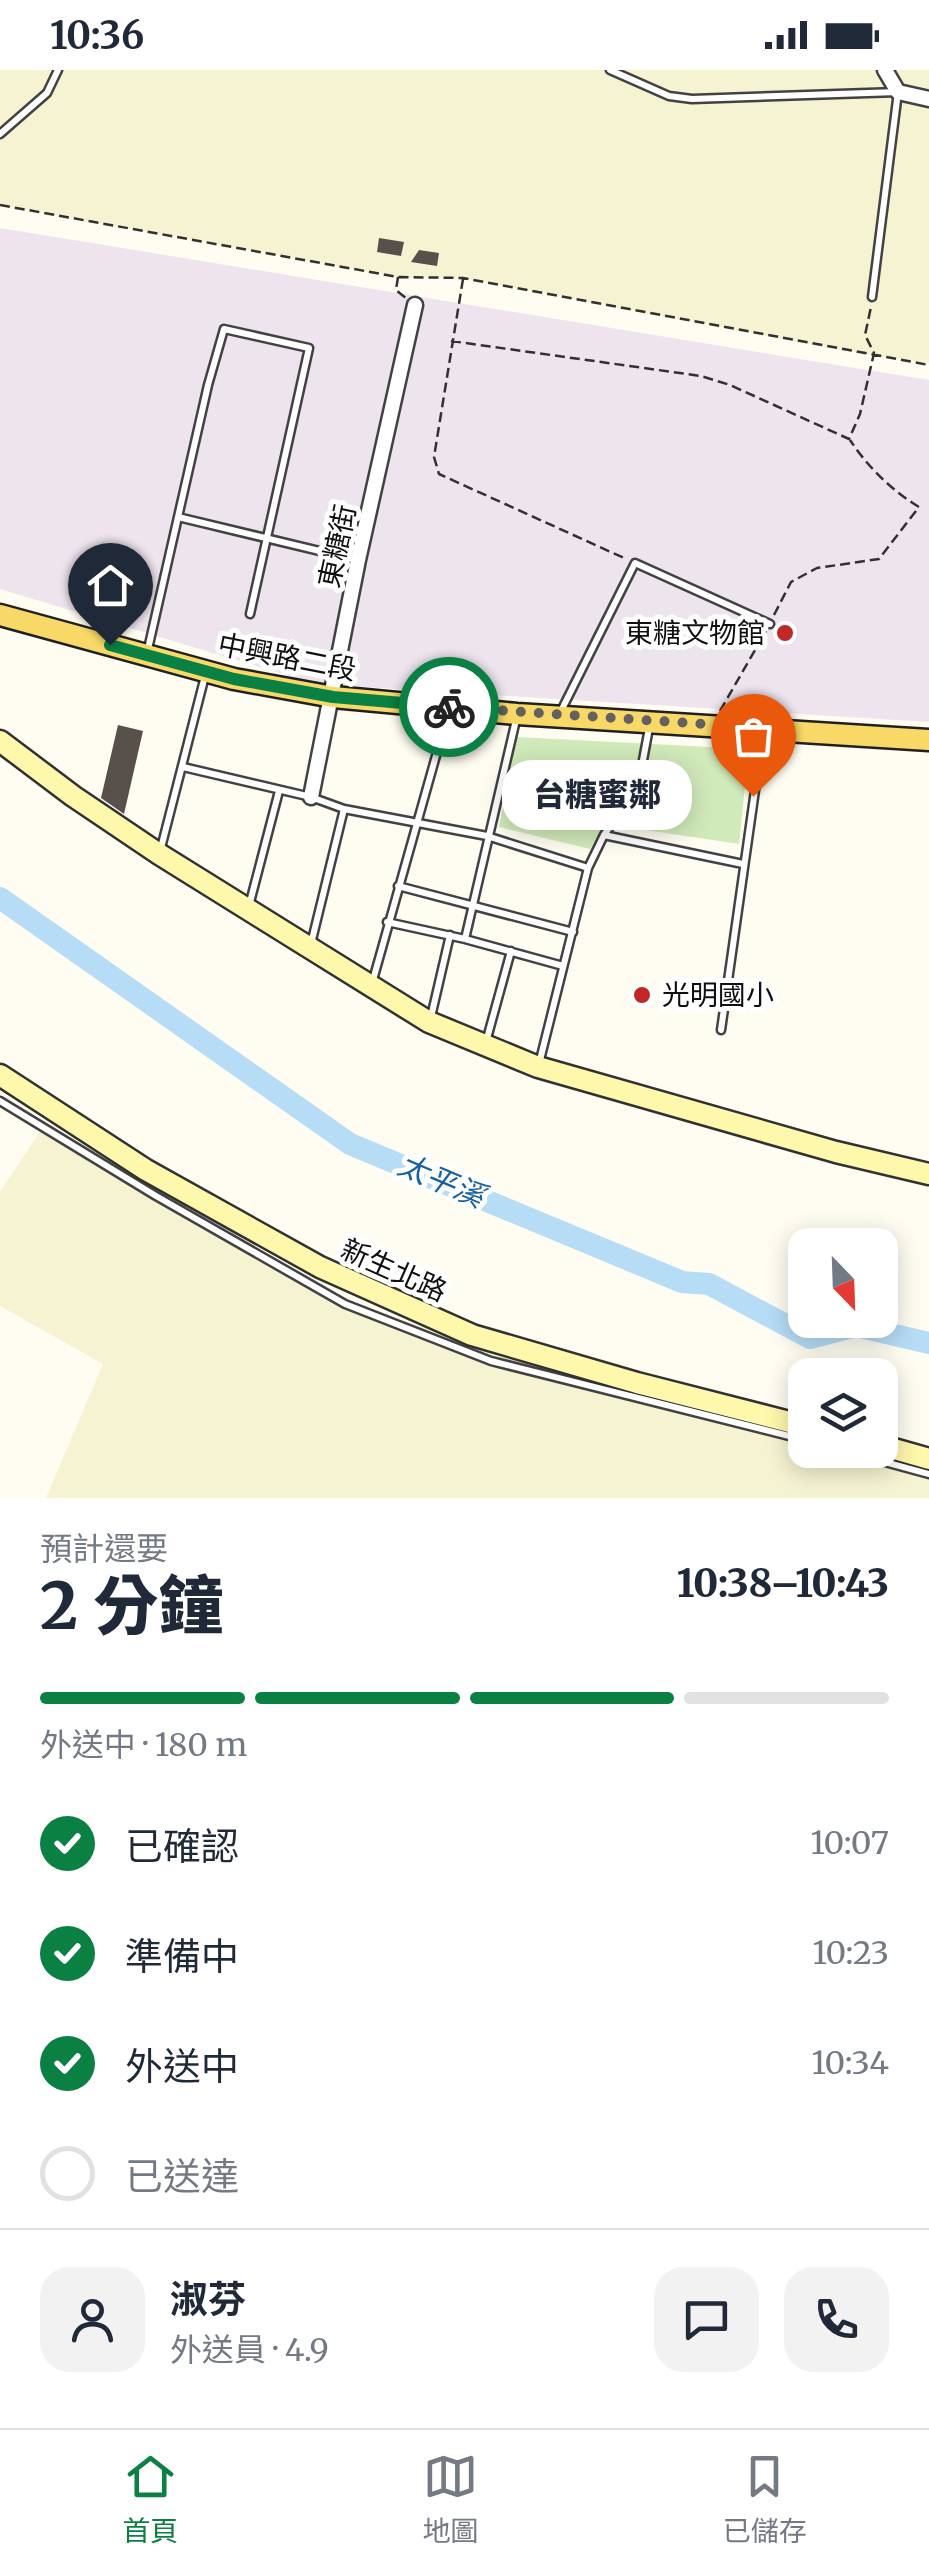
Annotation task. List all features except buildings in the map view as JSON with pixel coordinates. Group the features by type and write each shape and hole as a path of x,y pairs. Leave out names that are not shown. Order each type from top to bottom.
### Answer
{"main road":[{"name":"中興路二段","path":"0,615 234,679 333,697 517,714 929,740"}],"street":[{"path":"885,70 898,92 929,99"},
{"name":"東糖街","path":"311,797 358,560 415,305"},
{"path":"0,740 159,854 430,1022 538,1067 836,1152 929,1174"},
{"name":"新生北路","path":"0,1075 146,1170 320,1267 472,1335 788,1422"},
{"path":"898,1450 929,1459"}],"lane":[{"path":"0,134 47,94 58,70"},
{"path":"610,70 669,96 692,100 898,92 872,296"},
{"path":"147,655 224,328 309,348 250,614"},
{"path":"178,518 358,560"},
{"path":"560,714 634,563 770,624"},
{"path":"159,854 207,671"},
{"path":"372,987 450,707"},
{"path":"466,938 517,714"},
{"path":"538,1067 588,868 604,835 638,787 650,722"},
{"path":"721,1030 764,728"},
{"path":"183,766 311,797 344,809 487,836 588,868"},
{"path":"248,909 278,791"},
{"path":"310,946 344,809"},
{"path":"604,835 743,864"},
{"path":"398,886 572,932"},
{"path":"387,922 466,938 563,966"},
{"path":"430,1022 450,935"},
{"path":"485,1046 511,952"},
{"path":"0,1101 344,1304 491,1361 788,1436"},
{"path":"898,1466 929,1474"}],"path":[{"path":"0,205 398,277 464,278 929,365"},
{"path":"398,277 396,290 415,305"},
{"path":"464,278 434,457 439,474 634,563"},
{"path":"850,439 874,354 865,335 872,296"},
{"path":"451,341 701,376 730,386 850,439 864,461 918,507 879,560 817,568 791,582 713,724"}],"shaded area":[{"path":"0,70 929,70 929,363 845,351 463,278 398,277 0,205"},
{"path":"0,228 929,380 929,722 316,684 0,589"},
{"path":"43,1127 345,1304 788,1435 788,1468 898,1466 929,1474 929,1498 46,1498 103,1364 0,1306 0,1192"}],"green space":[{"path":"517,737 749,749 739,844 605,824 590,849 499,827"}],"waterway":[{"name":"太平溪","path":"0,898 350,1144 682,1282 709,1284 810,1338 856,1326 929,1343"}],"way so far":[{"path":"449,707 764,728 753,796"}],"place":[{"name":"東糖文物館","path":"785,633"},
{"name":"台糖蜜鄰","path":"753,796"},
{"name":"光明國小","path":"642,995"}],"route":[{"path":"110,645 234,679 333,697 449,707"}]}
